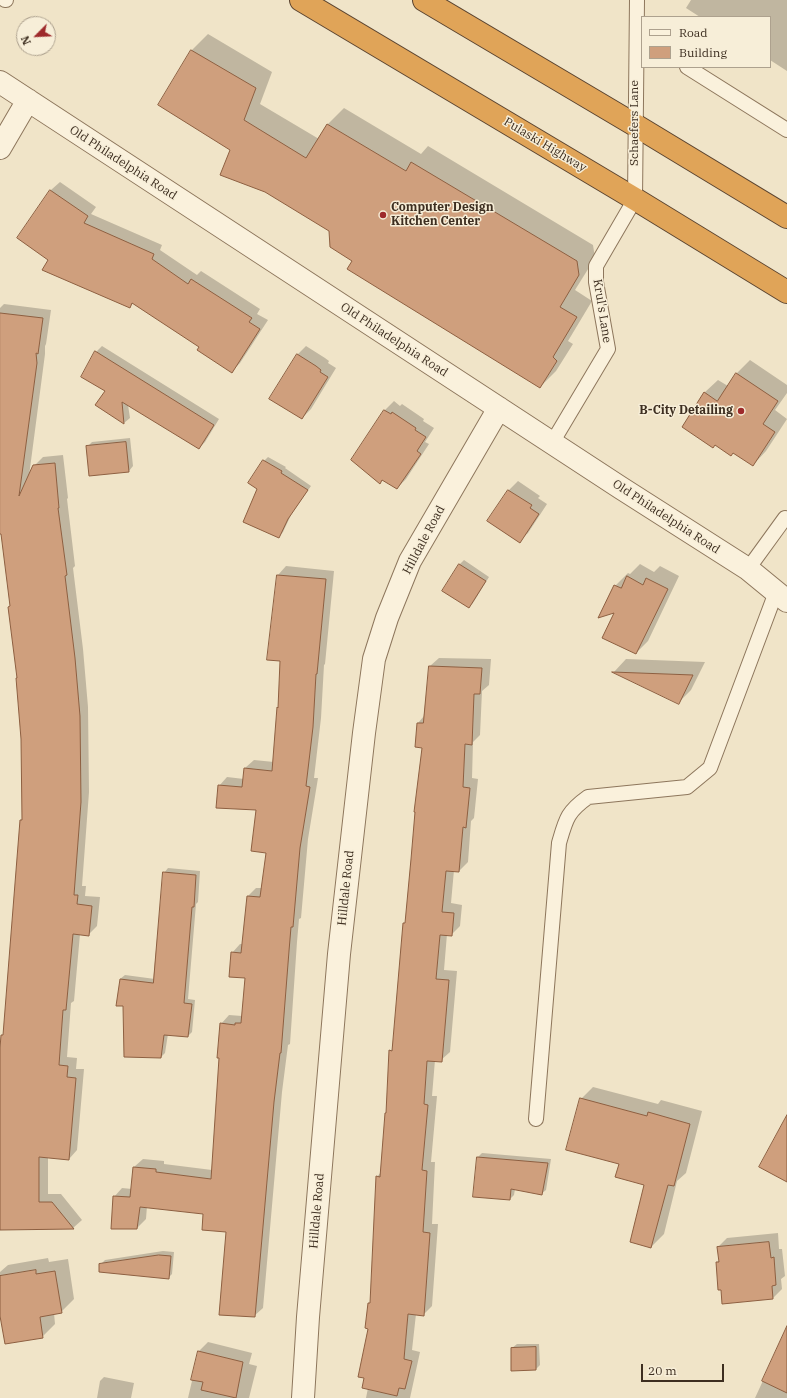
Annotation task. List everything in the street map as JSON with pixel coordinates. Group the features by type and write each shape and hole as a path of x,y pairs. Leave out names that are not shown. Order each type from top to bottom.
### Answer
{"highway":[{"name":"Pulaski Highway","path":"301,0 787,292"},
{"path":"424,0 634,124 787,217"}],"street":[{"name":"Old Philadelphia Road","path":"0,82 748,570 781,597"},
{"path":"0,148 28,100"},
{"name":"Hilldale Road","path":"303,1398 308,1317 339,954 364,733 374,659 387,618 410,561 499,408"}],"lane":[{"name":"Schaefers Lane","path":"634,199 634,124 639,36 637,0"},
{"path":"689,68 787,130"},
{"name":"Krul's Lane","path":"552,443 608,349 596,282 596,266 634,199"},
{"path":"748,570 785,518 787,519"},
{"path":"536,1119 559,843 565,820 576,806 588,797 687,787 710,768 781,597"}],"building":[{"path":"191,50 256,88 244,120 306,158 327,124 406,171 411,162 577,261 579,275 560,307 577,317 553,357 557,361 540,388 347,269 352,261 330,247 329,231 265,192 220,175 230,150 158,105"},
{"path":"50,190 88,216 84,223 154,254 152,259 188,284 191,279 252,318 249,322 260,329 232,373 197,350 199,347 132,303 130,308 42,270 48,260 17,238"},
{"path":"0,313 43,318 38,354 36,353 37,363 19,496 33,465 55,463 58,508 67,575 65,576 75,658 80,716 81,802 74,895 78,895 77,904 92,906 89,936 73,934 66,1010 63,1010 59,1065 68,1066 67,1077 76,1078 69,1160 39,1157 39,1202 52,1202 74,1229 0,1230 0,1048 1,1035 3,1035 20,820 22,820 21,739 17,678 8,607 10,606 0,534"},
{"path":"95,351 214,425 199,449 122,402 124,424 95,405 105,391 81,377"},
{"path":"297,354 316,366 321,370 320,372 328,377 302,419 269,399"},
{"name":"B-City Detailing","path":"736,373 778,401 763,424 775,432 753,466 733,453 731,456 715,445 713,448 682,427 704,392 717,401"},
{"path":"384,410 391,414 392,412 416,428 415,430 426,437 417,451 421,454 397,489 382,480 380,484 351,460"},
{"path":"126,442 129,472 89,476 86,446"},
{"path":"263,460 282,471 281,473 308,490 288,519 279,538 243,522 257,489 248,483"},
{"path":"508,490 532,505 530,508 539,514 520,543 487,521"},
{"path":"459,564 486,581 469,608 442,591"},
{"path":"277,575 326,579 316,674 313,727 306,786 310,787 300,848 293,927 291,927 281,1053 274,1102 255,1317 219,1315 226,1232 202,1230 203,1214 140,1207 137,1229 111,1229 113,1196 130,1197 133,1167 156,1169 156,1172 211,1179 220,1023 235,1025 235,1023 241,1023 245,978 229,977 231,952 241,953 247,896 260,897 266,853 251,851 256,810 216,808 218,785 242,787 244,768 272,771 277,707 278,708 280,661 267,660"},
{"path":"627,576 643,585 646,578 668,589 636,654 602,638 614,613 598,618 614,585 621,588"},
{"path":"429,666 482,668 480,694 474,694 472,745 465,744 463,787 470,788 466,828 463,827 459,872 446,871 442,912 454,913 452,936 440,935 436,979 449,980 442,1062 427,1061 424,1104 428,1105 422,1170 427,1171 423,1232 430,1233 424,1316 408,1314 404,1359 412,1361 405,1389 399,1388 397,1396 362,1388 364,1378 358,1377 368,1329 365,1328 368,1303 370,1303 376,1176 380,1177 386,1113 389,1050 392,1051 403,923 405,923 414,812 422,748 415,747 417,723 423,723"},
{"path":"612,672 693,675 679,704"},
{"path":"163,872 196,875 184,1003 192,1004 188,1037 164,1035 161,1058 124,1057 123,1006 116,1006 120,979 153,983"},
{"path":"580,1098 647,1116 648,1112 690,1124 674,1186 668,1185 651,1248 630,1242 644,1185 615,1177 619,1164 566,1150"},
{"path":"787,1115 787,1182 759,1167"},
{"path":"477,1157 548,1163 542,1195 511,1189 510,1200 473,1197"},
{"path":"769,1242 771,1258 774,1257 776,1285 772,1286 773,1299 722,1304 721,1290 718,1290 716,1262 719,1262 717,1247"},
{"path":"159,1255 171,1256 169,1279 99,1272 99,1264"},
{"path":"36,1270 36,1274 55,1271 62,1313 40,1317 43,1338 5,1344 0,1316 0,1276"},
{"path":"787,1326 787,1393 762,1381"},
{"path":"536,1347 536,1370 511,1371 511,1348"},
{"path":"198,1351 243,1362 236,1398 201,1390 203,1382 191,1380"}],"place":[{"name":"Computer Design Kitchen Center","path":"383,215"},
{"name":"B-City Detailing","path":"741,411"}]}
